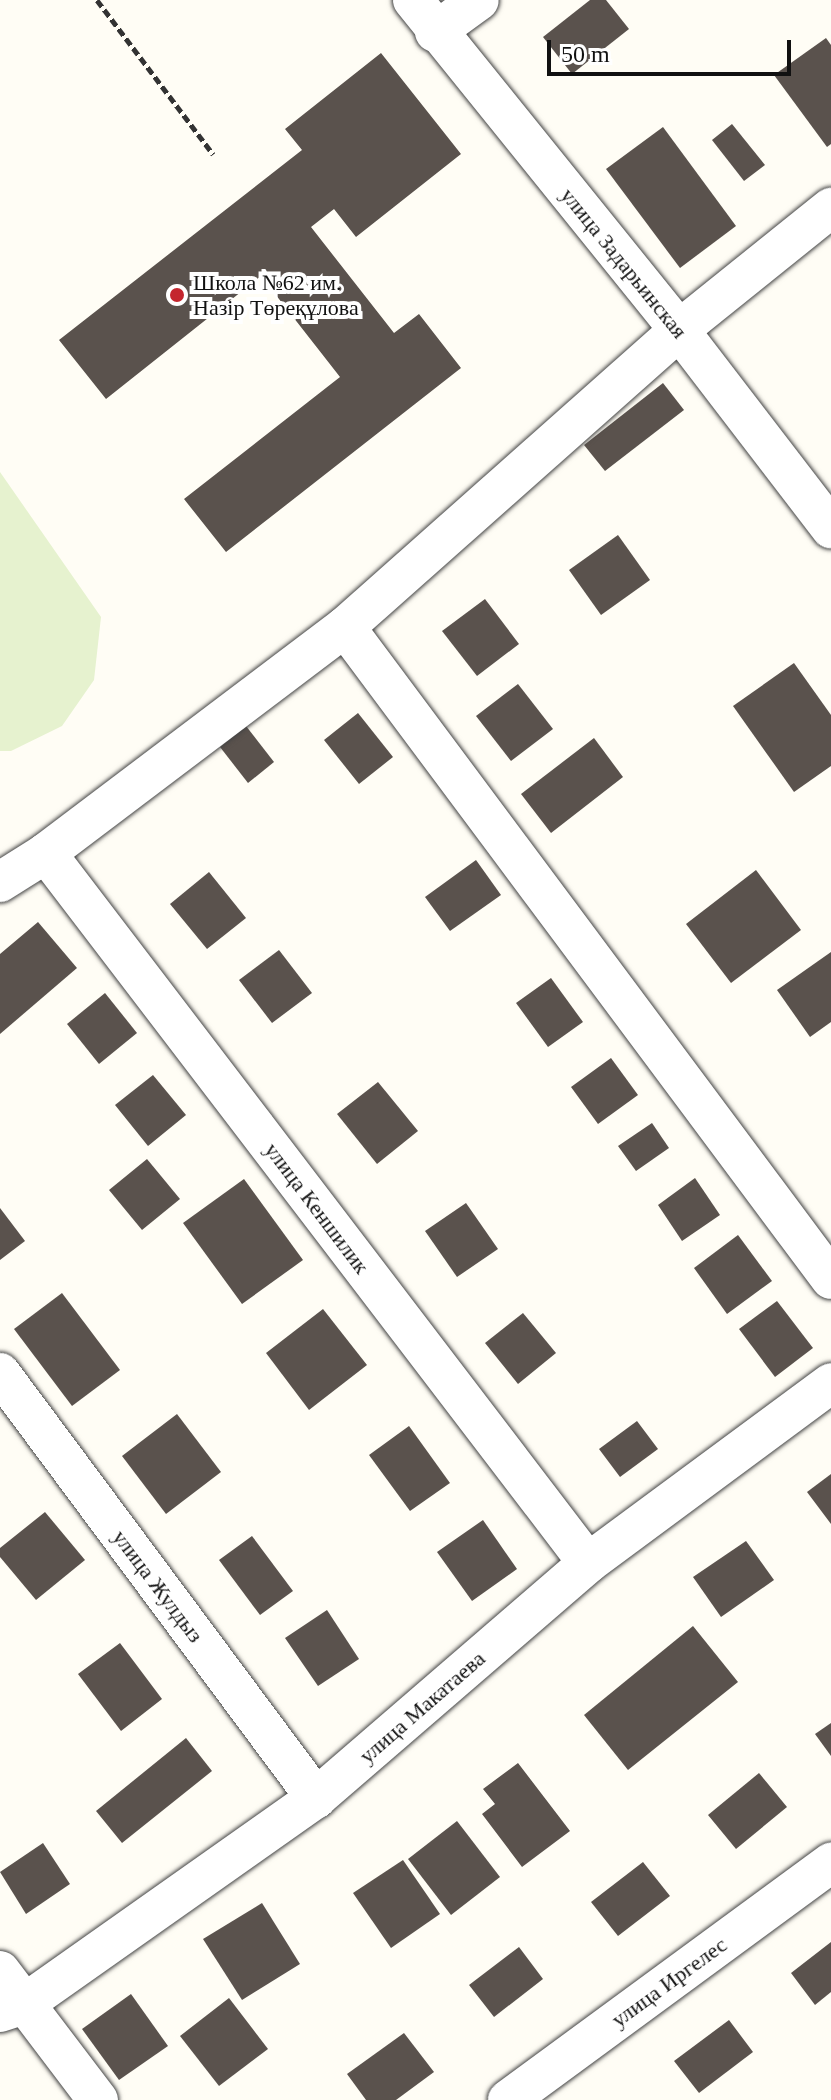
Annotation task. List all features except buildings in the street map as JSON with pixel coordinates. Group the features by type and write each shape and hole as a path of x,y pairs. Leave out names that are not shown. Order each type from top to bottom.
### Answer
{"street":[{"name":"улица Задарьинская","path":"413,0 435,32 679,330 831,528"},
{"path":"435,32 479,0"},
{"path":"0,882 46,853 345,627 679,330 831,208"},
{"path":"345,627 831,1279"},
{"name":"улица Кеншилик","path":"46,853 588,1563"},
{"name":"улица Жулдыз","path":"0,1373 316,1798"},
{"name":"улица Макатаева","path":"12,2008 316,1798 588,1563 831,1383"},
{"name":"улица Иргелес","path":"508,2100 831,1863"},
{"path":"0,1971 12,2008 98,2100"}],"path":[{"path":"97,0 213,154"}],"green space":[{"path":"0,472 101,617 94,680 62,726 11,751 0,751"}],"place":[{"name":"Школа №62 им. Назір Төреқұлова","path":"177,295"}]}
